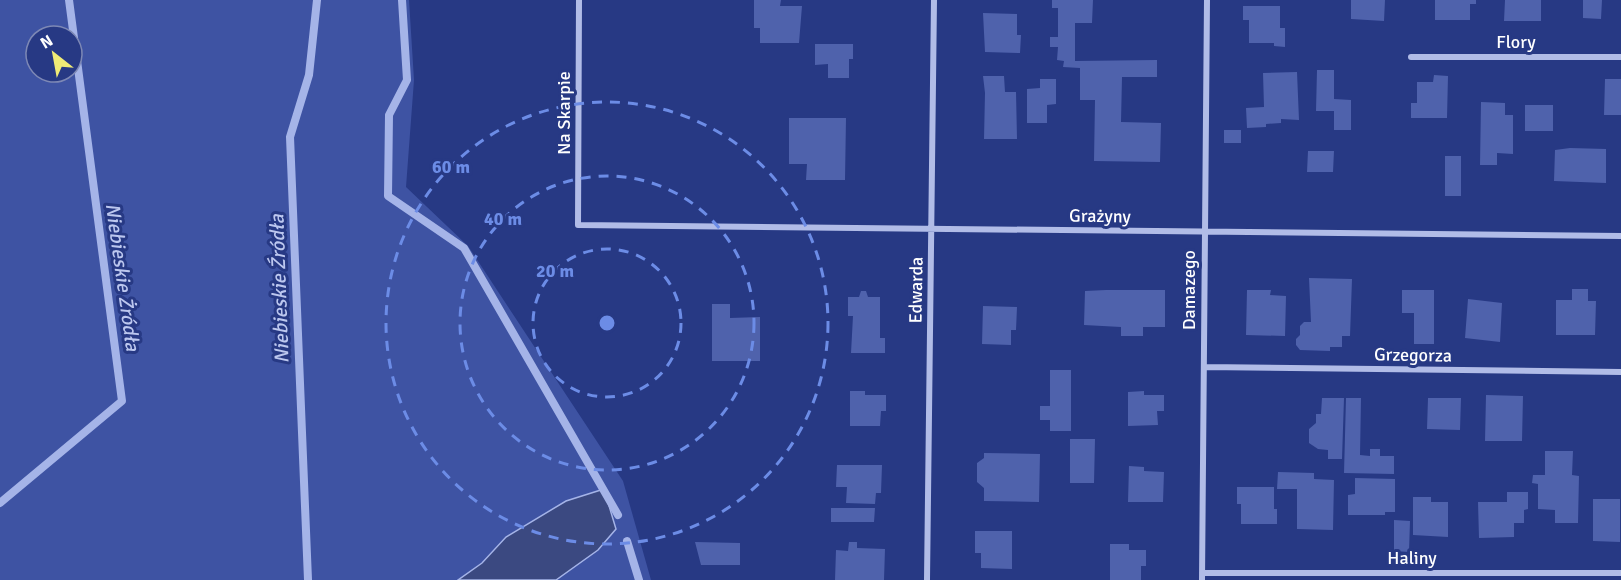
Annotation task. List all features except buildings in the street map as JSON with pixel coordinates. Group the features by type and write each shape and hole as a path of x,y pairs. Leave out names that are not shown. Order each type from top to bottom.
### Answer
{"street":[{"name":"Na Skarpie","path":"578,225 579,0"},
{"name":"Edwarda","path":"927,580 934,0"},
{"name":"Damazego","path":"1202,577 1207,0"},
{"name":"Flory","path":"1411,57 1621,57"},
{"name":"Grażyny","path":"578,225 1621,236"},
{"name":"Grzegorza","path":"1204,367 1621,372"},
{"name":"Haliny","path":"1202,577 1621,573"}],"shaded area":[{"path":"0,0 409,0 414,80 406,187 468,246 623,481 651,580 0,580"},
{"path":"604,489 616,529 598,550 556,580 458,580 482,563 506,537 566,501"}],"waterway":[{"name":"Niebieskie Żródła","path":"0,503 122,401 69,0"},
{"name":"Niebieskie Źródła","path":"308,580 290,137 309,75 317,0"},
{"path":"402,0 407,80 389,115 388,196 464,248 618,515"},
{"path":"627,541 639,580"}]}
